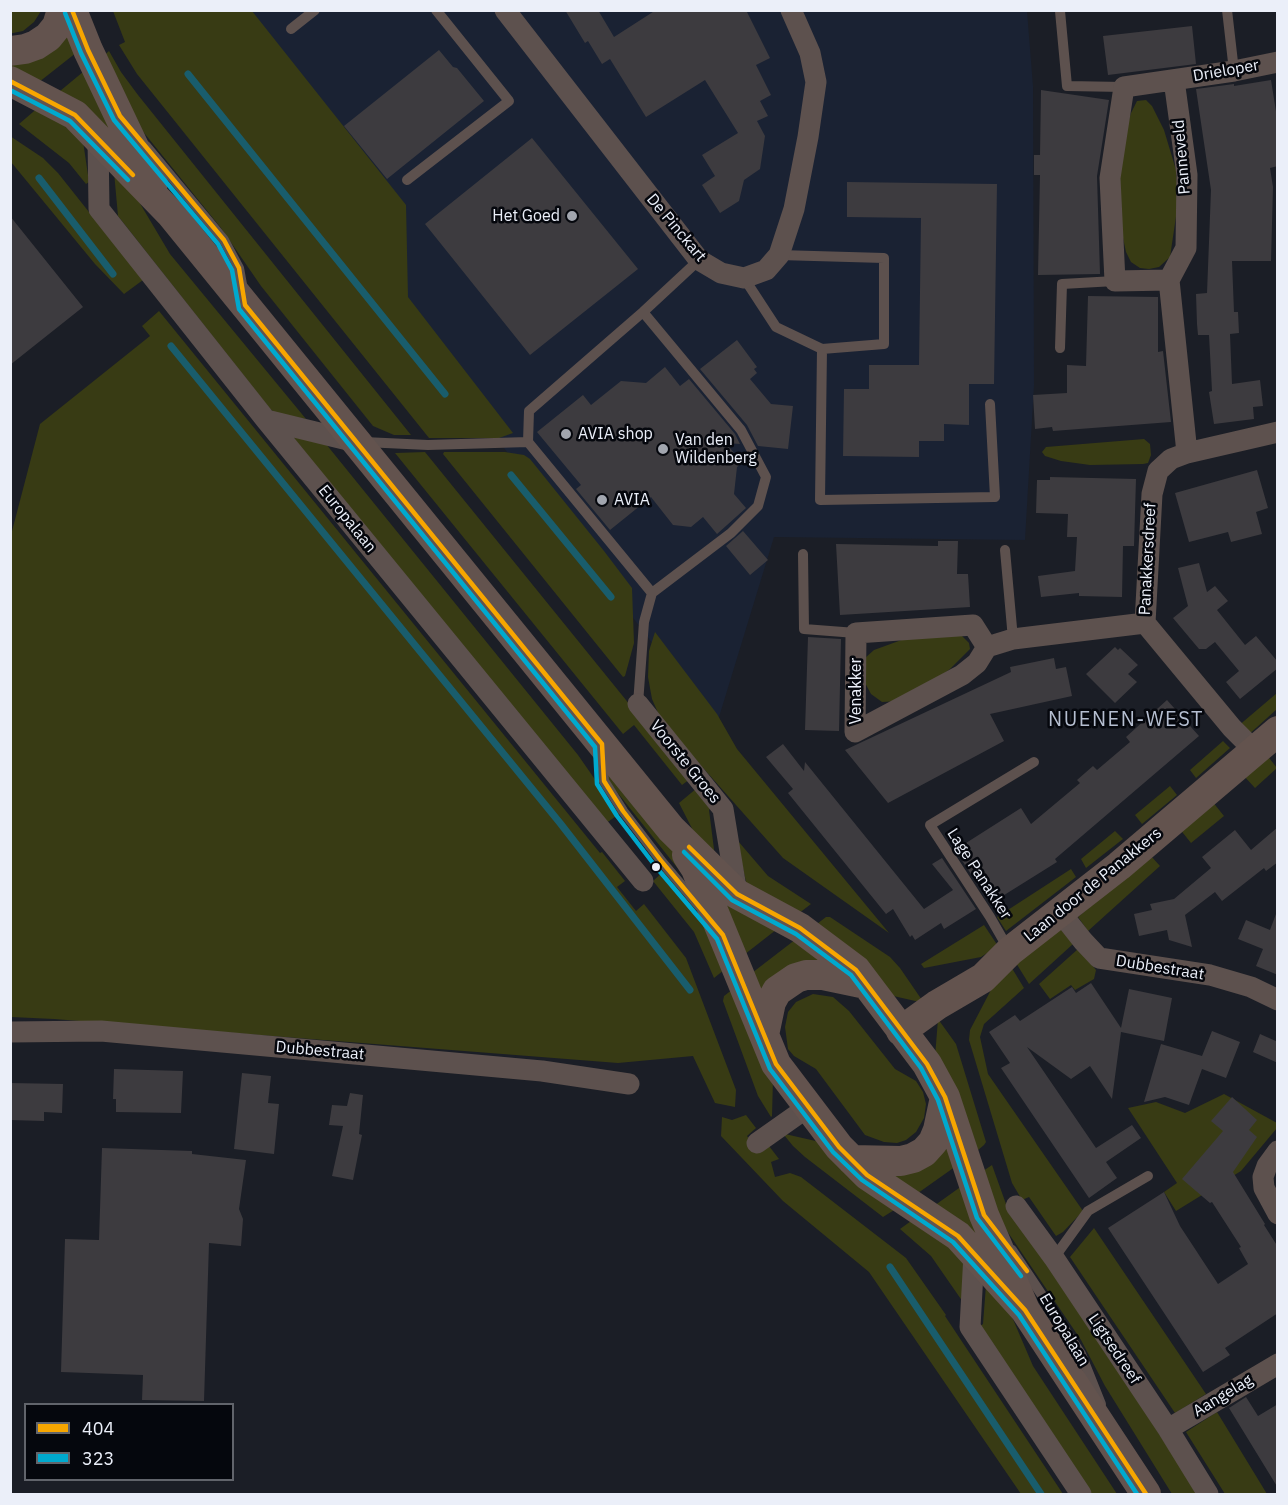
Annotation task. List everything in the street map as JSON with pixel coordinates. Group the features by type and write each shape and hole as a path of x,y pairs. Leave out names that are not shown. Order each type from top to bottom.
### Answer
{"main road":[{"path":"10,51 25,50 48,37 57,26 62,10"},
{"path":"72,10 88,50 145,170 171,214"},
{"path":"10,81 75,115 171,214 671,829 737,894 800,928 856,970 927,1064 945,1097 938,1130 933,1142 924,1152 901,1161 852,1160 839,1147 776,1064 696,869 671,829"},
{"name":"Laan door de Panakkers","path":"902,1030 937,1005 983,978 1010,951 1119,866 1270,742"},
{"path":"764,1035 771,1002 782,987 796,978 806,975 823,975 866,984"},
{"name":"Europalaan","path":"945,1097 984,1215 1025,1310"},
{"name":"Europalaan","path":"852,1160 867,1175 958,1236 1025,1310 1146,1494"}],"street":[{"name":"De Pinckart","path":"505,10 699,260 721,273 744,278"},
{"path":"744,278 766,270 779,255 794,209 816,82 810,52 791,10"},
{"name":"Drieloper","path":"1174,80 1278,62"},
{"path":"1174,80 1124,87 1110,178 1115,281 1169,280 1186,453 1278,432"},
{"name":"Panneveld","path":"1169,280 1186,248 1187,175 1174,80"},
{"name":"Europalaan","path":"98,138 99,209 266,420 643,881"},
{"path":"266,420 356,442"},
{"name":"Panakkersdreef","path":"1186,453 1172,459 1158,471 1152,494 1145,623 1232,728 1270,742"},
{"path":"987,647 1014,639 1145,623"},
{"name":"Venakker","path":"973,625 987,647 977,663 962,675 855,732 856,633 973,625"},
{"name":"Voorste Groes","path":"638,704 723,809 737,894"},
{"name":"Dubbestraat","path":"1060,912 1083,942 1100,958 1210,975 1251,987 1278,1000"},
{"name":"Dubbestraat","path":"10,1032 101,1031 542,1071 629,1084"},
{"path":"757,1143 808,1107"},
{"path":"1278,1151 1267,1166 1263,1177 1268,1200 1278,1214"},
{"name":"Ligtsedreef","path":"1016,1206 1054,1258 1168,1429 1208,1494"},
{"path":"975,1254 970,1327 1081,1494"},
{"name":"Aangelag","path":"1168,1429 1278,1364"}],"lane":[{"path":"291,29 315,10"},
{"path":"407,180 509,101 436,10"},
{"path":"1227,10 1234,71"},
{"path":"1060,11 1067,86 1124,87"},
{"path":"120,116 224,240 239,268 246,305"},
{"path":"744,278 776,327 822,349 884,344 884,258 779,255"},
{"path":"652,593 528,442 529,411 699,260"},
{"path":"1060,348 1062,284 1115,281"},
{"path":"638,704 644,622 652,593 730,533 758,506 766,477 741,430 643,312"},
{"path":"822,349 820,500 995,497 990,404"},
{"path":"356,442 428,445 528,442"},
{"path":"1005,550 1014,639"},
{"path":"803,554 804,629 856,633"},
{"path":"602,744 604,781 616,801 662,862 723,935"},
{"name":"Lage Panakker","path":"1010,951 930,825 1034,762"},
{"path":"1054,1258 1088,1211 1148,1176"},
{"name":"Europalaan","path":"984,1215 1022,1263 1081,1354 1123,1457"}],"shaded area":[{"path":"186,11 1027,11 1033,86 1034,385 1025,540 774,537 716,727 488,427"}],"green space":[{"path":"10,11 41,11 34,22 23,31 11,33"},
{"path":"113,11 252,11 406,205 408,297 513,433 499,438 429,438 137,74 119,45 125,42"},
{"path":"64,29 81,49 34,86 11,74 11,61"},
{"path":"109,51 138,95 411,435 394,435 373,426 261,286 221,228 128,113 100,59"},
{"path":"89,67 125,147 54,96"},
{"path":"1146,100 1152,106 1164,130 1176,170 1178,203 1170,257 1159,267 1149,269 1140,268 1131,262 1126,252 1119,219 1122,143 1137,101"},
{"path":"40,106 83,141 89,182 86,184 69,163 19,124"},
{"path":"10,136 43,158 58,173 143,280 124,294 95,264 11,162"},
{"path":"114,172 135,195 170,254 306,419 277,414 270,409 118,216"},
{"path":"159,311 600,853 602,852 625,881 617,887 636,911 644,904 686,958 736,1090 735,1107 715,1103 693,1056 618,1063 11,1017 11,535 40,424 150,336 142,326"},
{"path":"292,436 326,444 578,755 619,814 605,824"},
{"path":"1144,439 1150,444 1151,455 1148,463 1143,464 1090,465 1061,461 1045,456 1042,452 1046,447"},
{"path":"425,452 690,779 682,785 634,725 623,734 395,453"},
{"path":"444,452 505,452 524,455 530,459 632,588 634,643 625,676 623,677 443,454"},
{"path":"655,632 717,714 737,749 889,933 783,858 659,715 652,699 648,677 649,651"},
{"path":"961,635 969,643 970,649 950,669 925,688 901,701 882,702 871,694 864,681 865,658 874,650 907,638"},
{"path":"1277,693 1277,709 1246,737 1237,727"},
{"path":"1223,741 1230,748 1196,778 1190,770"},
{"path":"1266,754 1277,768 1255,788 1243,775"},
{"path":"609,773 679,858 687,880 613,787 606,776"},
{"path":"1170,786 1177,795 1142,824 1135,815"},
{"path":"697,788 712,806 709,810 715,857 702,848 679,803"},
{"path":"1212,801 1224,816 1191,843 1179,828"},
{"path":"1115,831 1123,839 1086,868 1081,859"},
{"path":"738,841 768,876 811,904 794,917 747,886"},
{"path":"1151,856 1160,866 1088,931 1078,917"},
{"path":"1071,869 1076,877 1006,931 997,917"},
{"path":"664,871 714,934 729,966 714,978 694,932 653,881"},
{"path":"721,888 781,926 740,958"},
{"path":"826,917 830,917 890,957 924,1003 889,995 813,927"},
{"path":"984,925 998,946 981,957 924,968 921,964"},
{"path":"1060,928 1073,944 1029,984 1016,963"},
{"path":"800,936 836,962 762,1001 748,976"},
{"path":"1078,949 1096,970 1094,979 1075,990 1071,985 1050,999 1039,984"},
{"path":"1010,965 1024,988 984,1024 980,1037 988,1074 1083,1211 1063,1232 1056,1236 1029,1197 1022,1200 1012,1183 969,1040 970,1030 993,986"},
{"path":"737,986 773,1079 771,1117 758,1096 723,1001 724,996"},
{"path":"813,994 833,997 849,1011 895,1069 916,1081 923,1092 926,1104 924,1118 916,1132 906,1140 897,1143 884,1142 865,1135 816,1069 794,1056 788,1049 785,1027 788,1012 796,1002"},
{"path":"938,1019 956,1044 986,1142 971,1156 935,1057"},
{"path":"1224,1094 1277,1123 1277,1128 1241,1171 1176,1211 1164,1192 1177,1183 1128,1108 1156,1102 1185,1113"},
{"path":"746,1115 756,1128 747,1136 760,1153 769,1146 779,1159 771,1162 775,1177 790,1173 801,1177 906,1258 1063,1494 1021,1494 869,1272 783,1201 721,1136 722,1117 732,1120"},
{"path":"785,1134 820,1142 899,1207 883,1217 805,1157 793,1146"},
{"path":"943,1144 959,1164 911,1198 885,1172"},
{"path":"992,1165 1006,1204 1114,1362 1197,1494 1172,1494 1105,1386 1081,1340 988,1203 977,1175"},
{"path":"966,1183 988,1244 931,1208"},
{"path":"918,1216 970,1258 965,1305 931,1256 900,1229"},
{"path":"1094,1228 1206,1394 1175,1413 1070,1257"},
{"path":"986,1285 1009,1310 1033,1366 1117,1494 1089,1494 979,1327 983,1324"},
{"path":"1217,1412 1267,1494 1225,1494 1186,1432"}],"building":[{"path":"565,10 598,10 614,37 656,10 746,10 770,58 756,65 771,95 760,101 768,116 757,121 765,136 760,169 744,180 739,201 720,213 702,185 715,176 702,155 738,133 705,80 646,117 610,59 602,64 588,41 585,43"},
{"path":"1192,26 1196,64 1108,75 1103,36"},
{"path":"439,50 484,101 387,179 344,126"},
{"path":"1271,80 1278,124 1278,166 1270,168 1273,187 1271,261 1232,261 1234,312 1238,312 1239,333 1230,334 1232,384 1260,380 1263,406 1253,407 1254,419 1214,424 1209,392 1212,391 1209,335 1198,335 1197,324 1196,294 1207,293 1211,190 1196,89"},
{"path":"1041,90 1109,100 1097,176 1100,274 1038,275 1040,175 1034,175 1034,155 1040,155"},
{"path":"532,138 638,269 530,355 425,224"},
{"path":"847,182 997,184 994,384 969,384 969,425 944,424 944,441 919,441 919,457 843,456 844,389 869,389 869,365 919,365 921,218 847,217"},
{"path":"10,216 83,307 10,365"},
{"path":"1088,296 1158,297 1158,352 1163,351 1171,422 1053,431 1052,427 1035,429 1033,395 1067,393 1067,365 1086,366"},
{"path":"737,340 757,367 754,369 757,373 750,379 771,404 793,406 788,449 758,446 747,425 700,369"},
{"path":"665,367 680,386 689,379 735,434 740,444 726,443 742,463 737,467 734,494 746,508 717,534 703,517 691,527 673,525 651,497 610,530 576,489 581,485 537,432 583,395 591,405 621,381 646,383"},
{"path":"1257,470 1268,508 1256,512 1262,534 1231,542 1228,532 1189,542 1175,493"},
{"path":"1050,477 1136,479 1134,546 1123,546 1122,597 1079,596 1079,593 1041,597 1038,576 1075,571 1077,537 1067,537 1068,514 1036,513 1037,480 1050,480"},
{"path":"743,531 768,560 750,575 726,546"},
{"path":"938,541 958,541 957,574 968,574 970,607 840,615 836,544 938,546"},
{"path":"1199,563 1207,592 1215,586 1228,601 1217,610 1245,645 1256,636 1278,662 1278,668 1240,699 1226,682 1239,671 1215,642 1206,649 1199,649 1173,618 1188,606 1178,568"},
{"path":"808,637 841,639 839,731 805,730"},
{"path":"1115,647 1118,650 1120,648 1138,665 1128,674 1137,682 1115,703 1086,674"},
{"path":"1054,658 1056,669 1066,667 1072,696 990,714 1004,741 888,803 845,750 1011,672 1010,667"},
{"path":"1167,700 1199,736 1055,859 1057,862 993,902 991,899 989,901 955,850 1021,808 1031,824 1080,783 1077,780 1093,766 1097,770 1130,742 1126,737"},
{"path":"783,744 804,771 805,762 924,909 953,890 932,864 942,858 976,909 944,929 941,923 915,940 912,935 910,937 893,909 886,914 788,793 793,789 766,757"},
{"path":"1278,827 1278,862 1266,871 1264,868 1222,901 1215,892 1185,915 1192,947 1169,940 1167,930 1139,936 1134,914 1152,910 1150,904 1174,899 1211,868 1202,857 1235,830 1251,850"},
{"path":"1276,914 1278,915 1278,975 1256,966 1263,949 1238,939 1246,920 1270,930"},
{"path":"1091,983 1121,1028 1129,989 1172,998 1164,1041 1121,1032 1112,1099 1090,1066 1071,1079 1027,1047 1096,1148 1132,1125 1141,1138 1106,1162 1117,1178 1089,1198 1001,1068 1010,1063 989,1032 1015,1015 1020,1021 1072,987 1076,993"},
{"path":"1212,1031 1240,1042 1226,1078 1202,1069 1189,1105 1165,1097 1144,1102 1161,1044 1202,1056"},
{"path":"1260,1034 1278,1042 1278,1063 1253,1052"},
{"path":"114,1069 183,1071 181,1113 116,1112 116,1099 113,1099"},
{"path":"242,1073 271,1076 268,1103 279,1104 274,1154 234,1149"},
{"path":"10,1083 63,1084 62,1113 44,1112 44,1121 10,1120"},
{"path":"350,1093 363,1095 359,1134 362,1135 353,1180 332,1176 343,1126 329,1125 332,1105 347,1106"},
{"path":"1232,1097 1257,1120 1249,1130 1257,1137 1233,1172 1278,1247 1278,1313 1225,1348 1230,1355 1203,1372 1108,1228 1164,1192 1180,1226 1218,1284 1248,1264 1239,1248 1241,1247 1212,1202 1210,1203 1182,1179 1223,1131 1211,1121"},
{"path":"102,1148 192,1151 192,1154 246,1160 239,1209 243,1219 241,1246 209,1243 204,1401 142,1400 143,1375 61,1372 65,1239 99,1240"},
{"path":"1246,1397 1258,1416 1278,1404 1278,1488 1229,1408"}],"waterway":[{"path":"188,74 445,394"},
{"path":"39,178 113,274"},
{"path":"171,346 560,823 690,990"},
{"path":"511,475 611,597"},
{"path":"890,1267 1041,1494"}],"transit line":[{"name":"404","path":"72,10 88,50 120,116 224,240 239,268 245,305 602,744 604,781 623,811 662,862 723,935 776,1064 839,1147 867,1175 958,1236 1025,1310 1146,1494"},
{"name":"323","path":"65,13 81,53 114,120 218,244 232,270 239,309 595,747 597,784 617,816 656,867 717,939 770,1069 833,1152 862,1180 953,1242 1019,1315 1137,1494"},
{"name":"404","path":"10,81 75,115 133,175"},
{"name":"323","path":"10,90 70,121 128,180"},
{"name":"404","path":"689,847 737,894 800,928 856,970 927,1064 945,1097 984,1215 1027,1271"},
{"name":"323","path":"684,852 732,900 796,934 851,975 921,1068 938,1100 977,1218 1021,1276"}],"place":[{"name":"Het Goed","path":"572,216"},
{"name":"AVIA shop","path":"566,434"},
{"name":"Van den Wildenberg","path":"663,449"},
{"name":"AVIA","path":"602,500"}],"district":[{"name":"NUENEN-WEST","path":"1126,720"}]}
